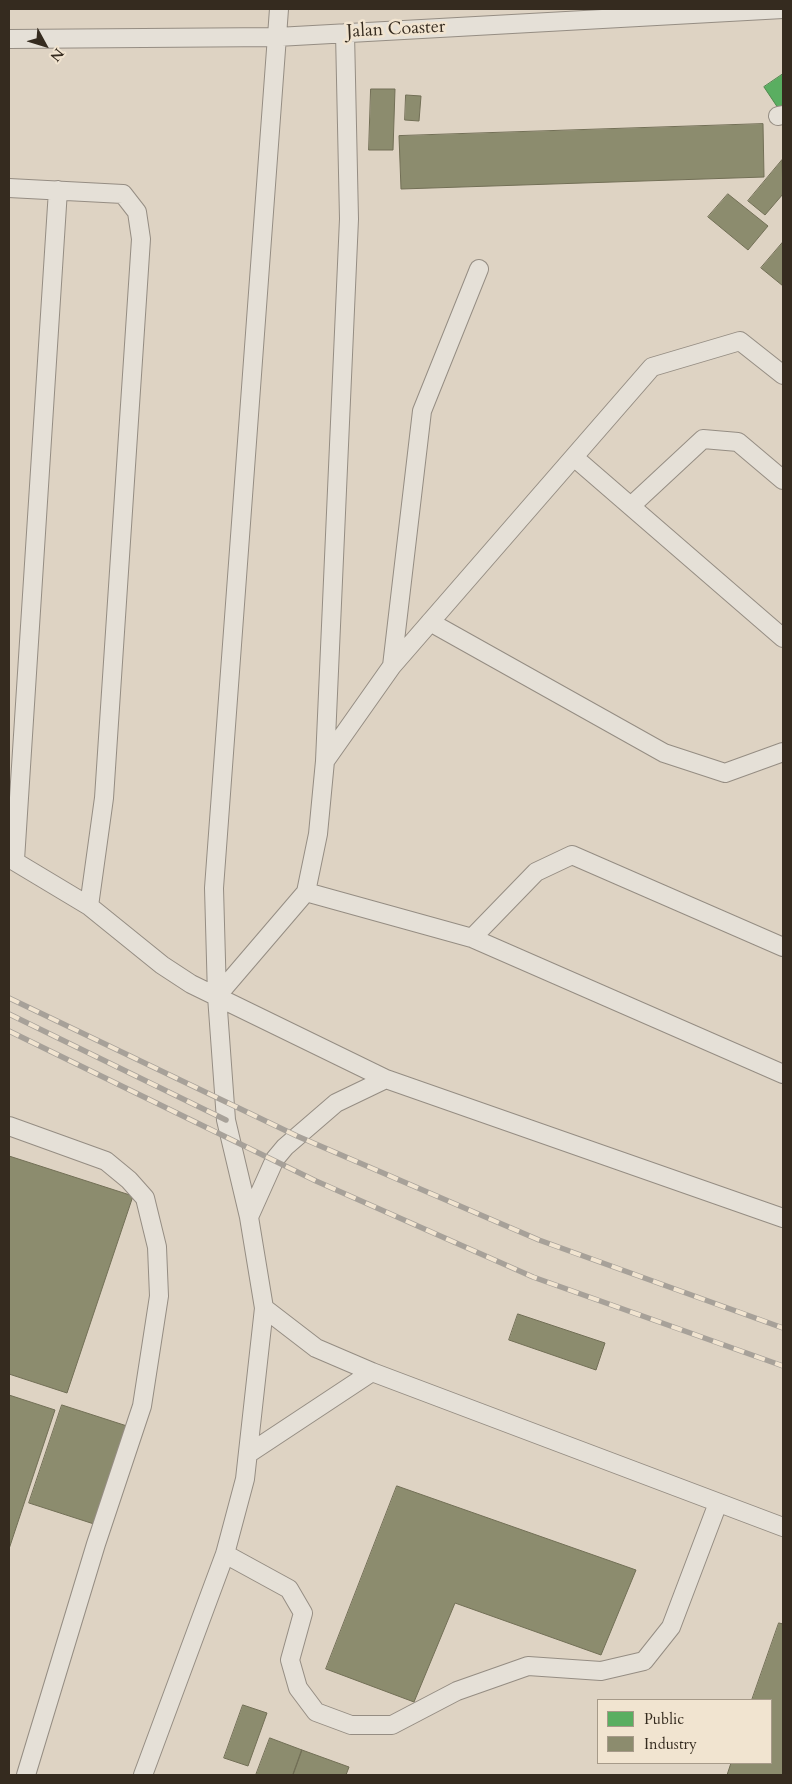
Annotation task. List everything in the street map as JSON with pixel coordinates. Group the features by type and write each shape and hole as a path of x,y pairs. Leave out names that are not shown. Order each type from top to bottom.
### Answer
{"lane":[{"path":"143,1775 225,1554 245,1479 264,1308 249,1217 228,1129 217,996 214,888 279,9"},
{"name":"Jalan Coaster","path":"9,38 277,37 783,9"},
{"path":"217,996 306,892 318,834 325,761 349,219 345,33"},
{"path":"9,188 123,194 137,212 141,239 104,798 89,906"},
{"path":"58,190 12,859 89,906 162,965 191,984 386,1079 783,1218"},
{"path":"392,666 422,411 479,269"},
{"path":"325,761 392,666 575,458 652,367 740,340 783,375"},
{"path":"632,505 703,439 738,442 783,480"},
{"path":"575,458 632,505 783,638"},
{"path":"430,622 664,753 725,773 783,752"},
{"path":"472,938 536,872 572,855 783,947"},
{"path":"306,892 472,938 783,1074"},
{"path":"249,1217 275,1159 286,1147 336,1104 386,1079"},
{"path":"9,1126 106,1161 129,1180 145,1198 157,1246 158,1296 142,1406 96,1544 26,1775"},
{"path":"264,1308 316,1348 372,1372 783,1527"},
{"path":"248,1454 372,1372"},
{"path":"225,1554 289,1589 303,1612 290,1660 298,1688 316,1712 351,1725 392,1725 457,1691 528,1666 601,1671 644,1661 670,1627 718,1503"}],"building: Public":[{"path":"783,74 783,105 778,108 764,87"}],"building: Industry":[{"path":"371,89 395,89 393,150 369,150"},
{"path":"406,95 421,96 419,121 405,120"},
{"path":"763,124 764,177 401,189 399,136"},
{"path":"782,160 783,194 765,215 748,201"},
{"path":"728,194 768,226 748,250 708,217"},
{"path":"783,242 783,286 761,268"},
{"path":"9,1156 133,1196 67,1393 9,1374"},
{"path":"518,1314 605,1343 596,1370 509,1340"},
{"path":"9,1395 55,1410 9,1549"},
{"path":"62,1405 127,1426 94,1524 29,1503"},
{"path":"397,1486 636,1570 601,1655 455,1603 414,1702 326,1669"},
{"path":"779,1623 783,1624 783,1775 727,1775 731,1764 772,1764 772,1699 752,1699"},
{"path":"243,1705 267,1713 248,1766 224,1758"},
{"path":"270,1738 302,1750 293,1775 256,1775"},
{"path":"302,1750 349,1767 346,1775 293,1775"}],"railway":[{"path":"9,998 297,1136 539,1240 783,1328"},
{"path":"9,1014 226,1120"},
{"path":"9,1031 316,1181 533,1277 783,1366"}]}
